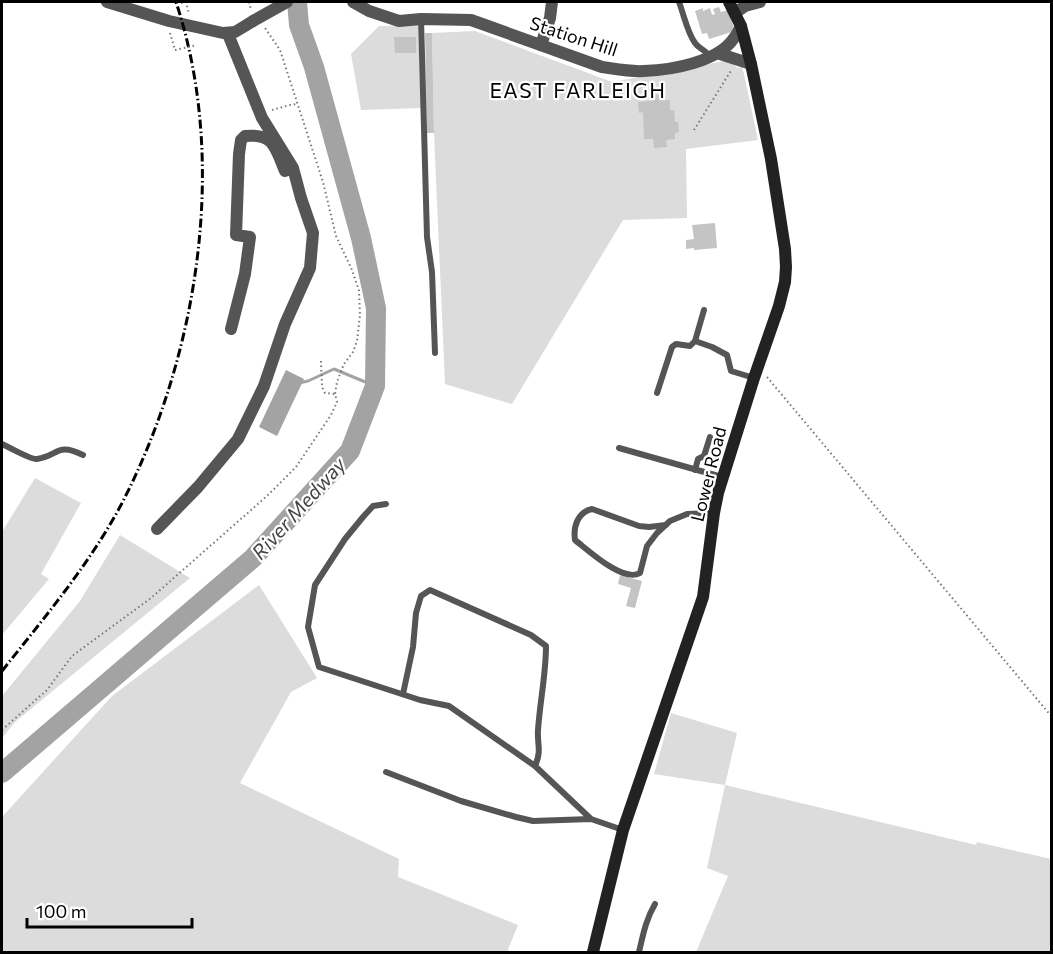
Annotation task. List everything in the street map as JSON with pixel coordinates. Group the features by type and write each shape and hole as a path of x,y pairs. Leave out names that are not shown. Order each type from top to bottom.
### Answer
{"main road":[{"name":"Lower Road","path":"593,952 623,830 703,597 714,513 722,477 785,282 786,267 771,159 751,64 741,26 732,7"}],"street":[{"path":"107,2 169,21 228,33 235,32 286,2"},
{"name":"Station Hill","path":"353,2 369,11 399,21 471,20 602,67 622,70 645,71 681,66 713,55 734,39 741,26"},
{"path":"541,45 550,18 552,2"},
{"path":"732,7 760,2"},
{"path":"157,529 198,487 237,439 264,386 285,324 310,268 312,233 293,168 260,114 228,33"},
{"path":"713,55 738,59 751,64"},
{"path":"231,329 245,274 250,237 236,235 241,140 245,136 264,136 271,140 285,171 293,168"}],"lane":[{"path":"679,2 696,45 713,55"},
{"path":"422,19 427,237 432,272 435,353"},
{"path":"657,393 672,347 676,344 690,346 695,341 704,310"},
{"path":"695,341 727,355 731,371 756,372"},
{"path":"695,470 698,459 704,456 710,437"},
{"path":"2,444 37,459 65,449 83,455"},
{"path":"619,448 722,477"},
{"path":"386,504 373,506 363,517 345,539 315,585 308,627 319,667 449,706 535,766 591,819"},
{"path":"666,525 639,526 592,509 584,510 579,516 574,531 575,540 611,567 629,575 636,575 640,573 647,546 657,532 666,525 670,521 687,514 714,513"},
{"path":"403,694 413,647 416,613 422,596 430,590 531,635 546,646 538,733 540,755 535,766"},
{"path":"386,772 461,801 516,818 533,821 591,819 623,830"},
{"path":"639,952 644,927 655,904"}],"path":[{"path":"181,3 186,2 188,7"},
{"path":"2,730 47,690 72,656 151,598 267,496 296,467 331,415 337,402 335,394 337,382 344,363 353,352 357,341 360,315 358,291 352,270 336,236 328,201 279,50 255,19 249,2"},
{"path":"176,40 171,40 175,50 197,45"},
{"path":"694,130 738,59"},
{"path":"260,114 297,104"},
{"path":"321,361 322,387 325,393 335,394"},
{"path":"756,372 1052,717"}],"shaded area":[{"path":"418,25 421,108 361,110 351,54 379,26"},
{"path":"475,31 612,82 730,60 737,68 742,67 758,140 686,149 687,218 623,220 512,404 445,384 432,33"},
{"path":"286,370 304,379 277,436 259,427"},
{"path":"35,478 81,503 41,574 49,579 2,635 2,532"},
{"path":"120,535 190,578 15,722 2,738 2,696 80,601"},
{"path":"259,585 317,678 291,692 240,783 399,859 398,877 518,925 507,952 2,952 2,817 112,696"},
{"path":"671,713 737,733 725,785 654,774"},
{"path":"725,785 976,845 977,842 1051,859 1051,952 696,952 728,876 707,868"}],"building":[{"path":"719,7 721,12 728,10 735,31 709,39 707,33 702,34 695,11 710,8 712,15 715,14 713,9"},
{"path":"425,33 432,33 434,133 427,133"},
{"path":"394,37 416,37 416,53 395,53"},
{"path":"662,94 662,100 670,100 670,110 674,110 679,132 675,133 675,139 666,140 667,147 654,148 653,139 644,139 643,112 639,113 638,102 651,101 651,95"},
{"path":"715,223 717,248 686,249 686,240 694,239 692,225"},
{"path":"620,575 642,581 635,608 626,606 631,588 618,584"}],"waterway":[{"name":"River Medway","path":"2,773 253,558 350,451 375,386 376,308 361,238 314,67 299,25 297,2"},
{"path":"299,383 334,369 375,386"}],"railway":[{"path":"2,671 80,570 121,505 148,447 170,386 186,323 197,258 202,192 201,127 192,63 176,2"}],"district":[{"name":"EAST FARLEIGH","path":"578,89"}]}
